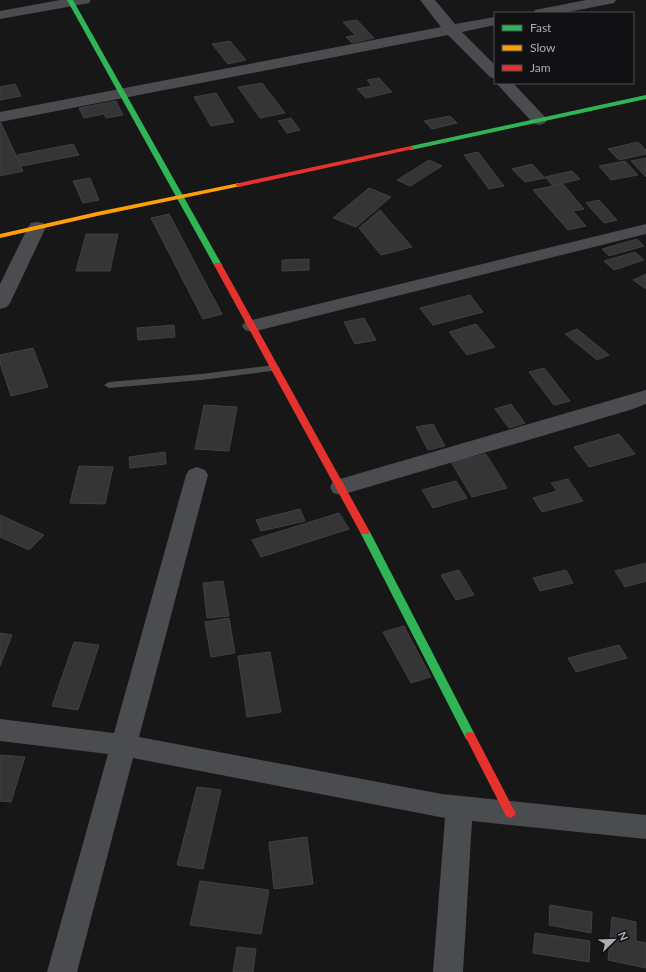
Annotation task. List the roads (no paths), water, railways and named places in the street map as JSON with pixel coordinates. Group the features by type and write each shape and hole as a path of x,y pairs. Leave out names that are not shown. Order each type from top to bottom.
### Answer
{"street":[{"path":"427,0 451,29 494,73"},
{"path":"545,12 609,0"},
{"path":"0,15 75,1 122,94 341,487 510,813"},
{"path":"0,117 494,21"},
{"path":"505,84 540,120"},
{"path":"0,236 646,97"},
{"path":"0,303 37,227"},
{"path":"252,326 646,229"},
{"path":"341,487 646,397"},
{"path":"62,972 125,745 197,475"},
{"path":"0,730 125,745 442,806 646,827"},
{"path":"448,972 459,808"}],"lane":[{"path":"109,385 201,377 275,368"}]}
